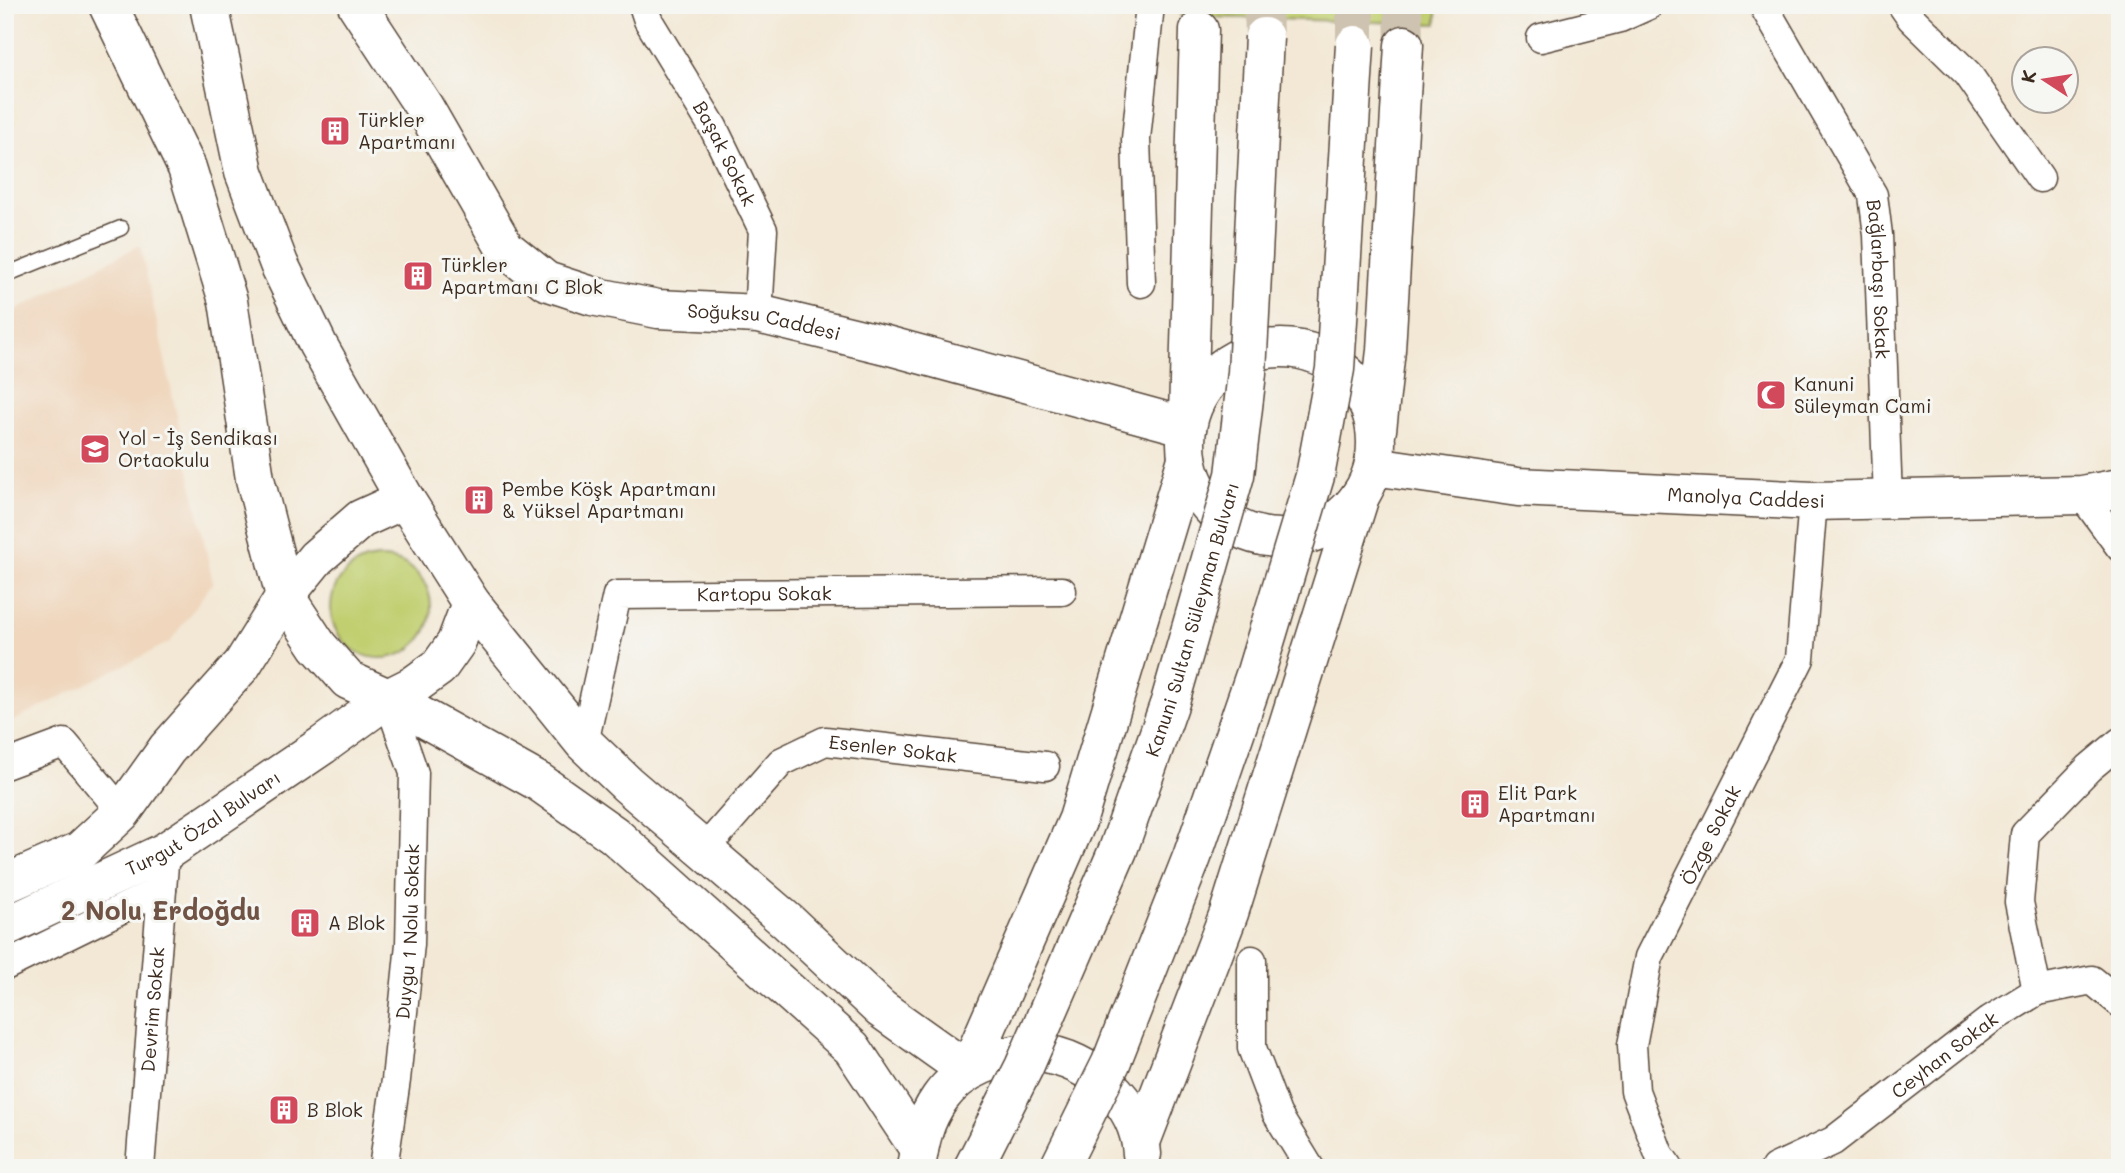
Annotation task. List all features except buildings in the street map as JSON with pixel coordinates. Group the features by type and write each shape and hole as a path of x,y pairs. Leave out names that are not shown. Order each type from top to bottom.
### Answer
{"main road":[{"path":"108,5 187,168 228,301 255,479 285,596 318,646 348,680 388,698 539,782 614,835 852,1048 917,1158"},
{"path":"209,5 244,172 279,264 318,345 405,499 471,603 584,743 627,784 789,922 880,1009 968,1071"},
{"name":"Soğuksu Caddesi","path":"357,5 424,107 505,248 546,281 592,296 658,309 758,314 886,345 1187,443"},
{"name":"Soğuksu Caddesi","path":"382,5 424,107"},
{"path":"968,1071 1078,819 1187,443 1197,398 1216,373 1241,356 1260,350 1301,349 1329,360 1353,380 1369,406 1370,466 1338,519 1310,534 1277,538 1246,531 1218,515 1198,489 1187,443 1199,30"},
{"name":"Kanuni Sultan Süleyman Bulvarı","path":"973,1168 1024,1067 1118,850 1170,702 1235,475 1247,373 1264,37"},
{"path":"1059,1168 1111,1063 1192,857 1255,672 1315,476 1335,369 1355,45"},
{"path":"1142,1155 1229,913 1370,466 1386,350 1404,45"},
{"name":"Manolya Caddesi","path":"1370,466 1518,487 1813,501 2082,495 2120,488"},
{"path":"5,884 79,851 122,812 167,749 242,666 285,596 316,558 361,519 405,499"},
{"path":"388,698 414,685 439,667 456,643 471,603"},
{"name":"Turgut Özal Bulvarı","path":"5,927 165,852 388,698"},
{"path":"917,1158 922,1130 941,1096 968,1071 1001,1057 1038,1053 1073,1061 1104,1080 1127,1108 1142,1155"}],"street":[{"name":"Başak Sokak","path":"643,5 648,20 713,127 763,230 758,314"},
{"path":"1141,283 1136,139 1150,5"},
{"path":"1541,38 1620,18 1649,5"},
{"name":"Bağlarbaşı Sokak","path":"1763,5 1872,195 1878,235 1888,499"},
{"path":"1902,5 1911,18 1968,74 2040,178"},
{"path":"2082,495 2120,547"},
{"name":"Özge Sokak","path":"1669,1168 1659,1154 1635,1091 1632,1045 1648,957 1800,659 1813,501"},
{"name":"Kartopu Sokak","path":"584,743 617,595 1062,591"},
{"name":"Duygu 1 Nolu Sokak","path":"383,1168 398,1067 409,956 414,773 388,698"},
{"name":"Esenler Sokak","path":"705,850 780,762 825,741 1045,766"},
{"path":"5,765 64,743 122,812"},
{"path":"2037,991 2019,902 2025,834 2089,768 2120,743"},
{"name":"Devrim Sokak","path":"140,1168 165,852"},
{"path":"5,966 162,889"},
{"path":"1252,960 1252,1048 1277,1114 1310,1168"},
{"name":"Ceyhan Sokak","path":"1775,1168 1833,1142 1990,1020 2037,991 2092,980 2120,1003"}],"lane":[{"path":"5,275 121,228"}],"shaded area":[{"name":"Yol - İş Sendikası Ortaokulu","path":"140,245 213,582 170,642 5,725 5,316"}],"green space":[{"path":"1181,5 1437,5 1437,24 1181,16"},
{"path":"381,558 409,566 423,580 431,608 423,636 409,650 381,658 353,650 339,636 331,608 339,580 353,566"}],"tunnel":[{"path":"1263,5 1264,37"},
{"path":"1355,5 1355,45"},
{"path":"1403,5 1404,45"}],"place":[{"name":"Türkler Apartmanı","path":"335,131"},
{"name":"Türkler Apartmanı C Blok","path":"418,276"},
{"name":"Kanuni Süleyman Cami","path":"1771,395"},
{"name":"Yol - İş Sendikası Ortaokulu","path":"95,449"},
{"name":"Pembe Köşk Apartmanı & Yüksel Apartmanı","path":"479,500"},
{"name":"Elit Park Apartmanı","path":"1475,804"},
{"name":"A Blok","path":"305,923"},
{"name":"B Blok","path":"284,1110"}],"district":[{"name":"2 Nolu Erdoğdu","path":"161,911"}]}
